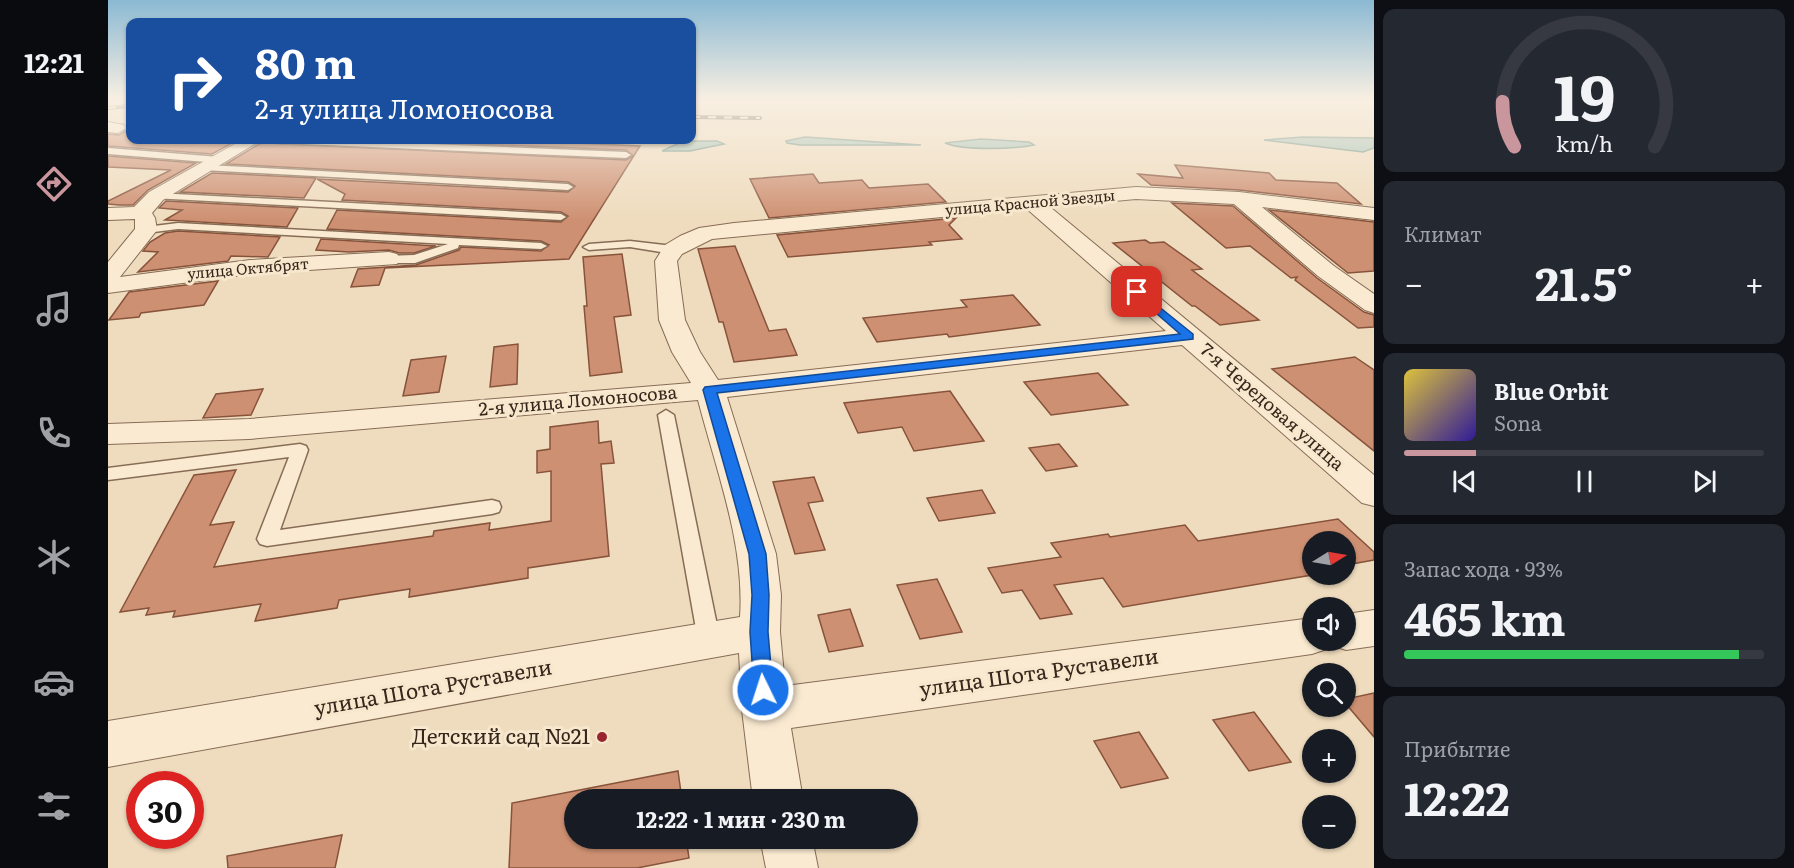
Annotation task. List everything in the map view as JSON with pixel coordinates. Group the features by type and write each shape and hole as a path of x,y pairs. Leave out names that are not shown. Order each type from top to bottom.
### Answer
{"street":[{"path":"108,277 156,196 247,144"},
{"name":"улица Красной Звезды","path":"680,245 707,233 734,229 1034,204 1136,193 1239,198 1374,214"},
{"path":"1239,198 1326,271 1374,305"},
{"name":"7-я Чередовая улица","path":"1034,204 1374,494"},
{"path":"108,214 143,221"},
{"path":"680,245 666,261 672,320 686,352 710,390 758,554 761,595 759,632 765,710 776,789"},
{"name":"улица Октябрят","path":"108,286 250,267 389,259"},
{"name":"2-я улица Ломоносова","path":"108,434 249,429 710,390 1189,336"},
{"path":"1356,631 1374,628"},
{"name":"улица Шота Руставели","path":"108,744 759,632"},
{"name":"улица Шота Руставели","path":"765,710 1302,637"},
{"path":"788,849 792,868"}],"lane":[{"path":"372,144 626,155"},
{"path":"108,151 212,164 568,187"},
{"path":"156,196 561,217"},
{"path":"143,221 178,226 540,246"},
{"path":"389,259 415,259 469,242"},
{"path":"590,247 630,244 680,245"},
{"path":"666,415 709,640"},
{"path":"108,474 300,450 267,538 492,507"}],"shaded area":[{"path":"827,139 921,145 800,145 786,141"},
{"path":"981,139 1029,142 1034,145 989,149 945,143"},
{"path":"1374,139 1374,148 1363,152 1264,140"},
{"path":"696,141 717,141 724,144 690,151 662,151 677,144 696,144"}],"building":[{"path":"108,139 126,139 126,144 230,144 212,154 108,146"},
{"path":"259,144 626,160 633,156 626,150 474,144 640,146 569,259 385,268 379,285 351,287 358,269 416,265 459,250 461,247 541,251 549,245 541,241 327,229 337,210 561,222 568,216 561,212 342,200 345,194 317,179 568,192 575,186 568,182 226,164"},
{"path":"108,156 196,163 148,190 133,205 119,205 108,204 108,201 171,170 108,167"},
{"path":"1175,165 1269,173 1276,180 1337,183 1361,204 1239,190 1151,185 1138,174 1183,178"},
{"path":"212,173 316,178 304,198 180,192"},
{"path":"813,174 819,183 862,180 869,188 928,184 946,202 769,218 750,179"},
{"path":"166,201 298,208 287,227 165,220 182,210 159,208"},
{"path":"1172,203 1233,206 1317,278 1364,312 1374,315 1374,327 1358,328 1295,280 1297,277 1291,278 1250,246 1226,248"},
{"path":"1269,210 1374,222 1374,271 1348,273"},
{"path":"956,218 949,225 962,239 929,242 932,245 788,257 777,235"},
{"path":"178,231 280,237 268,257 231,256 228,261 138,272 158,252 143,251 150,242 165,233"},
{"path":"321,239 436,246 414,253 389,250 349,252 316,250"},
{"path":"1145,240 1150,243 1164,242 1202,269 1192,270 1259,320 1220,325 1192,306 1113,243"},
{"path":"735,246 769,331 786,329 797,355 734,362 723,322 719,322 698,249"},
{"path":"622,254 631,315 614,317 622,372 590,376 584,306 587,306 583,257"},
{"path":"218,281 204,305 141,313 139,317 109,320 129,292"},
{"path":"1013,295 1040,325 949,337 947,334 877,342 863,318 967,307 961,300"},
{"path":"518,344 517,384 490,387 494,347"},
{"path":"446,356 439,392 403,396 411,360"},
{"path":"1355,357 1374,370 1374,451 1272,369"},
{"path":"1098,373 1128,405 1051,415 1024,382"},
{"path":"263,389 251,415 203,418 216,394"},
{"path":"950,391 984,441 914,451 902,427 858,433 844,403"},
{"path":"598,421 599,443 611,441 614,463 601,464 609,556 528,568 528,578 409,597 410,589 339,600 337,608 255,621 261,604 173,617 175,611 146,615 149,608 120,612 194,475 236,470 210,525 234,522 214,567 433,536 434,531 490,523 489,530 551,521 551,471 537,473 537,451 550,449 550,427"},
{"path":"1059,444 1077,466 1046,471 1029,448"},
{"path":"814,477 823,501 808,503 825,550 795,554 773,482"},
{"path":"982,490 995,513 939,521 927,498"},
{"path":"1338,519 1351,531 1302,531 1302,577 1123,607 1103,578 1054,585 1072,614 1040,619 1022,590 1002,593 988,568 1061,557 1051,543 1108,534 1110,537 1185,525 1198,541"},
{"path":"1356,536 1374,552 1374,560 1356,563"},
{"path":"937,579 962,632 920,639 897,585"},
{"path":"850,609 863,646 829,652 818,615"},
{"path":"1374,693 1374,737 1356,716 1356,697"},
{"path":"1254,712 1291,762 1249,771 1213,720"},
{"path":"1139,732 1168,778 1121,788 1094,741"},
{"path":"678,771 680,789 585,789"},
{"path":"564,793 564,849 688,849 689,858 637,868 509,868 512,803"},
{"path":"342,835 335,868 228,868 227,856"}],"place":[{"name":"Детский сад №21","path":"602,737"}],"route":[{"path":"763,690 759,632 761,595 758,554 710,390 1189,336 1137,292"}]}
